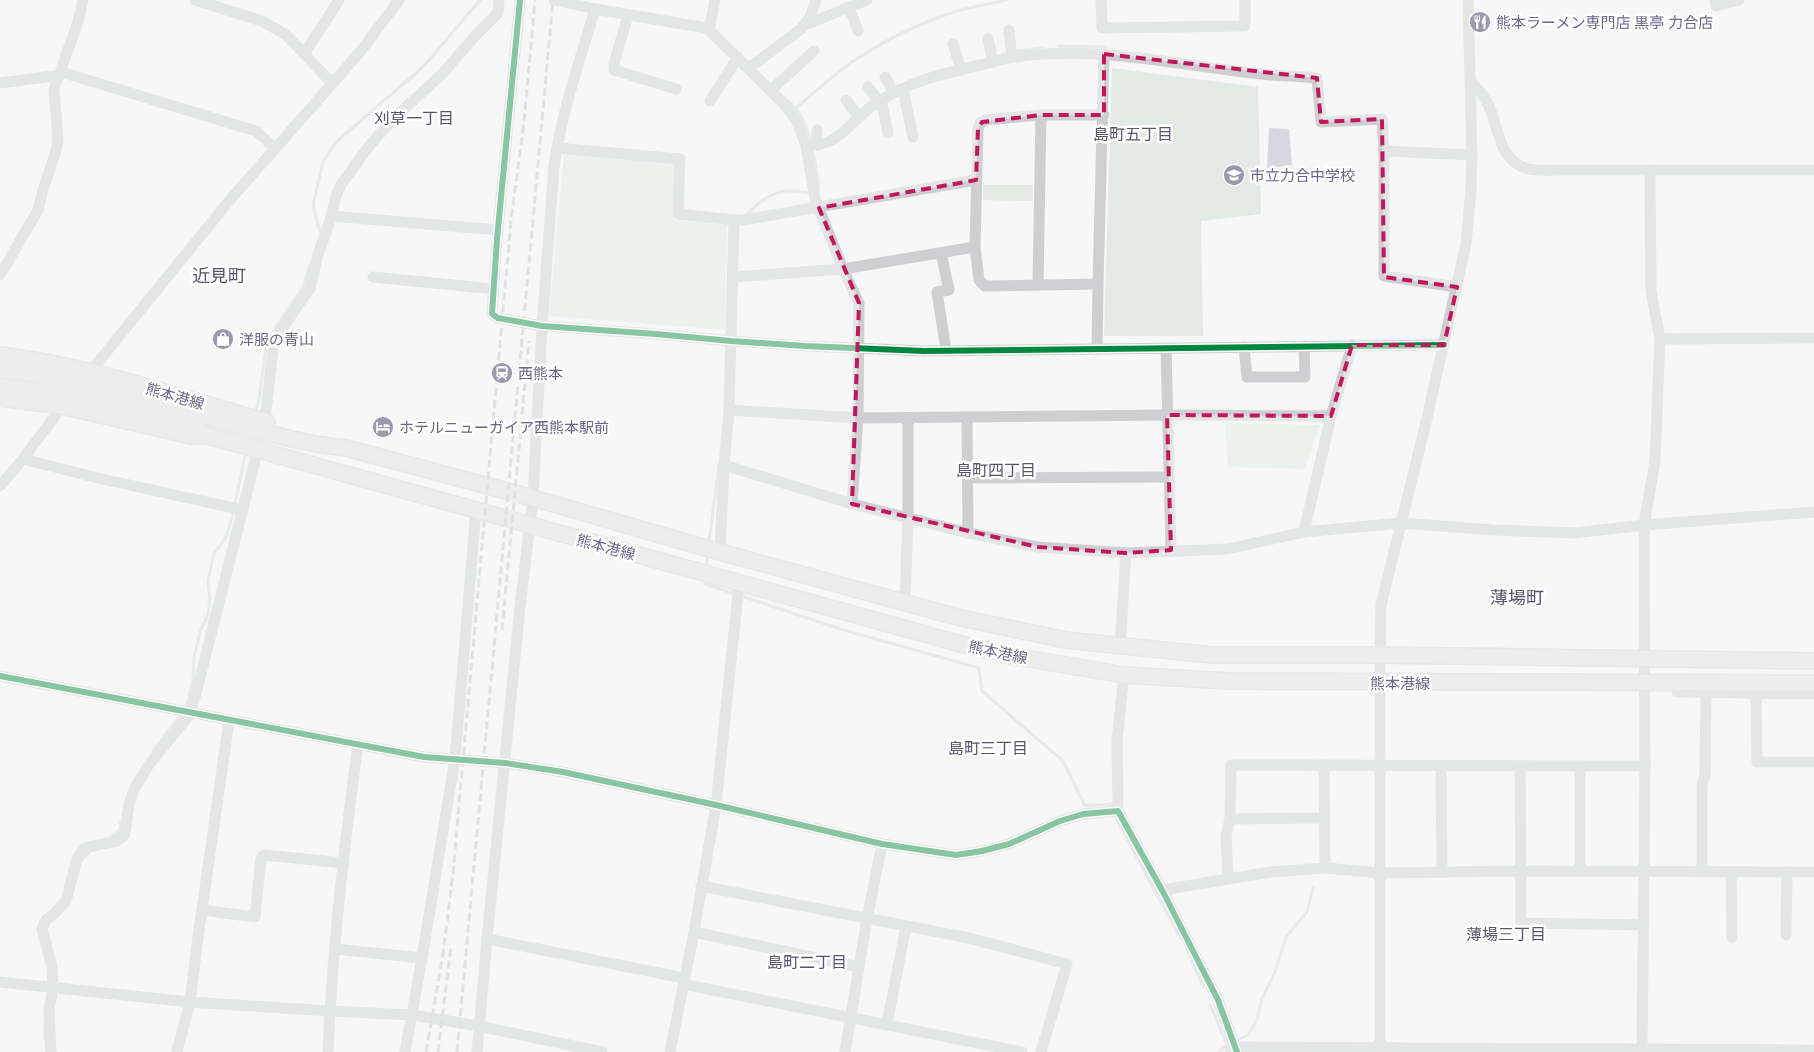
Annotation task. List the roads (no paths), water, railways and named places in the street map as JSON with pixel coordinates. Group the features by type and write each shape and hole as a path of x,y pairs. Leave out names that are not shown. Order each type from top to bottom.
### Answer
{"main road":[{"name":"熊本港線","path":"0,355 27,358 91,371 324,438 346,448 533,498 720,552 962,618 1066,640 1211,655 1380,655 1814,661"},
{"name":"熊本港線","path":"0,370 81,383 320,446 346,448"},
{"name":"熊本港線","path":"0,386 67,400 191,436 208,436 258,449 961,644 1007,655 1124,675 1228,681 1380,683 1814,683"},
{"name":"熊本港線","path":"0,398 67,400"}],"street":[{"path":"0,276 38,210 55,154 58,140 54,89 78,22 83,0"},
{"path":"195,0 262,20 286,35 332,83"},
{"path":"304,54 339,0"},
{"path":"0,486 23,459 67,400 229,201 360,52 399,0"},
{"path":"265,421 274,340 310,288 318,254 336,196 351,170 394,118 442,74 498,13 499,0"},
{"path":"520,0 492,314 498,318 542,326 731,341 859,348 946,350 1444,345"},
{"path":"554,0 709,30 784,104 812,145"},
{"path":"709,30 715,0"},
{"path":"805,25 816,0"},
{"path":"749,68 805,25 866,0"},
{"path":"1100,0 1102,28 1245,26 1245,0"},
{"path":"1380,1050 1381,605 1444,345 1466,244 1472,155 1468,0"},
{"path":"1715,0 1716,6 1739,0"},
{"path":"849,7 858,31"},
{"path":"477,1052 519,617 533,498 542,326 557,148 596,9"},
{"path":"628,15 614,70 676,89"},
{"path":"1009,30 1012,57"},
{"path":"988,38 993,62"},
{"path":"953,44 961,70"},
{"path":"770,90 814,51"},
{"path":"812,145 833,140 880,101 899,91 938,76 1012,57 1079,52 1171,61 1260,74 1317,78 1321,122 1382,119 1384,151 1384,276 1457,287"},
{"path":"1097,349 1104,54"},
{"path":"710,101 738,57"},
{"path":"0,83 60,74 256,131 276,148"},
{"path":"885,77 899,91 913,137"},
{"path":"1470,81 1478,88 1489,105 1503,148 1514,162 1535,170 1814,170"},
{"path":"868,87 880,101 888,133"},
{"path":"846,100 859,117"},
{"path":"1098,284 985,286 979,280 976,247 976,180 978,129 980,123 986,120 1041,115 1104,115"},
{"path":"1038,285 1041,115"},
{"path":"818,130 812,145 815,199 843,269 859,302 858,418 852,504"},
{"path":"557,148 680,159 678,214 734,220 819,208 976,180"},
{"path":"1384,151 1472,155"},
{"path":"1642,1051 1645,766 1644,525 1654,461 1660,339 1651,290 1650,170"},
{"path":"331,216 498,230"},
{"path":"720,552 724,465 730,410 734,220"},
{"path":"733,277 843,269 976,247"},
{"path":"941,253 948,290 937,292 946,350"},
{"path":"373,277 494,289"},
{"path":"1660,339 1814,338"},
{"path":"1304,532 1331,416 1352,345"},
{"path":"1244,348 1247,377 1304,378 1304,346"},
{"path":"1166,348 1171,550"},
{"path":"730,410 858,418 1168,415 1331,416"},
{"path":"967,417 968,533"},
{"path":"905,602 908,517 908,418"},
{"path":"52,1052 49,1010 53,987 52,968 42,928 46,920 66,901 77,860 88,847 117,841 125,834 129,804 134,790 153,759 191,713 258,449"},
{"path":"23,459 243,510"},
{"path":"724,465 852,504 968,533 1038,547 1126,553 1228,549 1304,532 1401,524 1494,530 1574,532 1814,512"},
{"path":"968,478 1169,477"},
{"path":"405,1052 455,759 476,511"},
{"path":"1120,646 1126,553"},
{"path":"670,1052 694,932 716,805 740,584"},
{"path":"1124,675 1117,740 1118,811 1162,890 1218,1000 1234,1050 1814,1050"},
{"path":"0,676 424,757 505,763 562,772 716,805 882,844 956,855 1009,844 1060,821 1083,814 1118,811"},
{"path":"1677,692 1814,694"},
{"path":"1702,872 1702,785 1706,775 1706,693"},
{"path":"1756,693 1757,762 1814,762"},
{"path":"177,1052 190,1002 229,721"},
{"path":"328,1052 344,863 358,744"},
{"path":"1228,878 1226,836 1230,819 1231,764 1645,766"},
{"path":"1324,765 1325,868"},
{"path":"1441,766 1442,872"},
{"path":"1520,766 1521,922 1644,925"},
{"path":"1580,766 1580,871"},
{"path":"1230,819 1324,818"},
{"path":"845,1052 867,919 882,844"},
{"path":"202,910 255,917 261,858 264,855 344,863"},
{"path":"1162,890 1271,872 1325,868 1380,873 1522,871 1814,872"},
{"path":"1731,872 1732,937"},
{"path":"1786,935 1787,872"},
{"path":"701,886 970,938 1067,964 1041,1052"},
{"path":"887,1024 906,926"},
{"path":"694,932 859,967"},
{"path":"487,939 887,1024 977,1048 1022,1052"},
{"path":"336,949 422,958"},
{"path":"0,982 190,1002 412,1015 479,1026 602,1052"}],"waterway":[{"path":"320,232 313,205 323,162 336,142 423,67 480,0"},
{"path":"747,215 763,200 775,194 788,191 809,192 819,188 810,137 796,108 830,79 863,55 913,28 958,11 1007,0"},
{"path":"1059,46 1106,47"},
{"path":"1016,51 1042,48"},
{"path":"787,100 796,108"},
{"path":"275,328 303,287 310,264"},
{"path":"255,415 267,341 270,336"},
{"path":"185,709 193,680 194,657 200,632 208,615 210,598 208,581 214,553 225,539 232,518 246,451"},
{"path":"709,542 719,463"},
{"path":"706,569 708,554"},
{"path":"705,578 705,584 840,629 979,668 982,691 1063,761 1085,806 1111,804 1113,810"},
{"path":"153,751 181,714"},
{"path":"1117,820 1180,938"},
{"path":"110,837 119,831 121,821"},
{"path":"76,853 81,845 85,844"},
{"path":"1219,1052 1227,1045 1248,1035 1257,1020 1261,1001 1275,972 1286,937 1307,912 1313,888"},
{"path":"1188,952 1203,986"},
{"path":"1210,1004 1227,1045"},
{"path":"45,1025 45,1039"}],"railway":[{"path":"426,1052 443,955 453,873 511,220 524,123 535,0"},
{"path":"457,1052 553,0"},
{"path":"502,630 529,341"},
{"path":"438,1052 451,946"}],"place":[{"name":"熊本ラーメン専門店 黒亭 力合店","path":"1480,22"},
{"name":"市立力合中学校","path":"1234,175"},
{"name":"洋服の青山","path":"223,339"},
{"name":"西熊本","path":"502,373"},
{"name":"ホテルニューガイア西熊本駅前","path":"383,427"}],"district":[{"name":"刈草一丁目","path":"414,118"},
{"name":"島町五丁目","path":"1133,134"},
{"name":"近見町","path":"219,275"},
{"name":"島町四丁目","path":"996,470"},
{"name":"薄場町","path":"1517,597"},
{"name":"島町三丁目","path":"988,748"},
{"name":"薄場三丁目","path":"1506,934"},
{"name":"島町二丁目","path":"807,962"}]}
